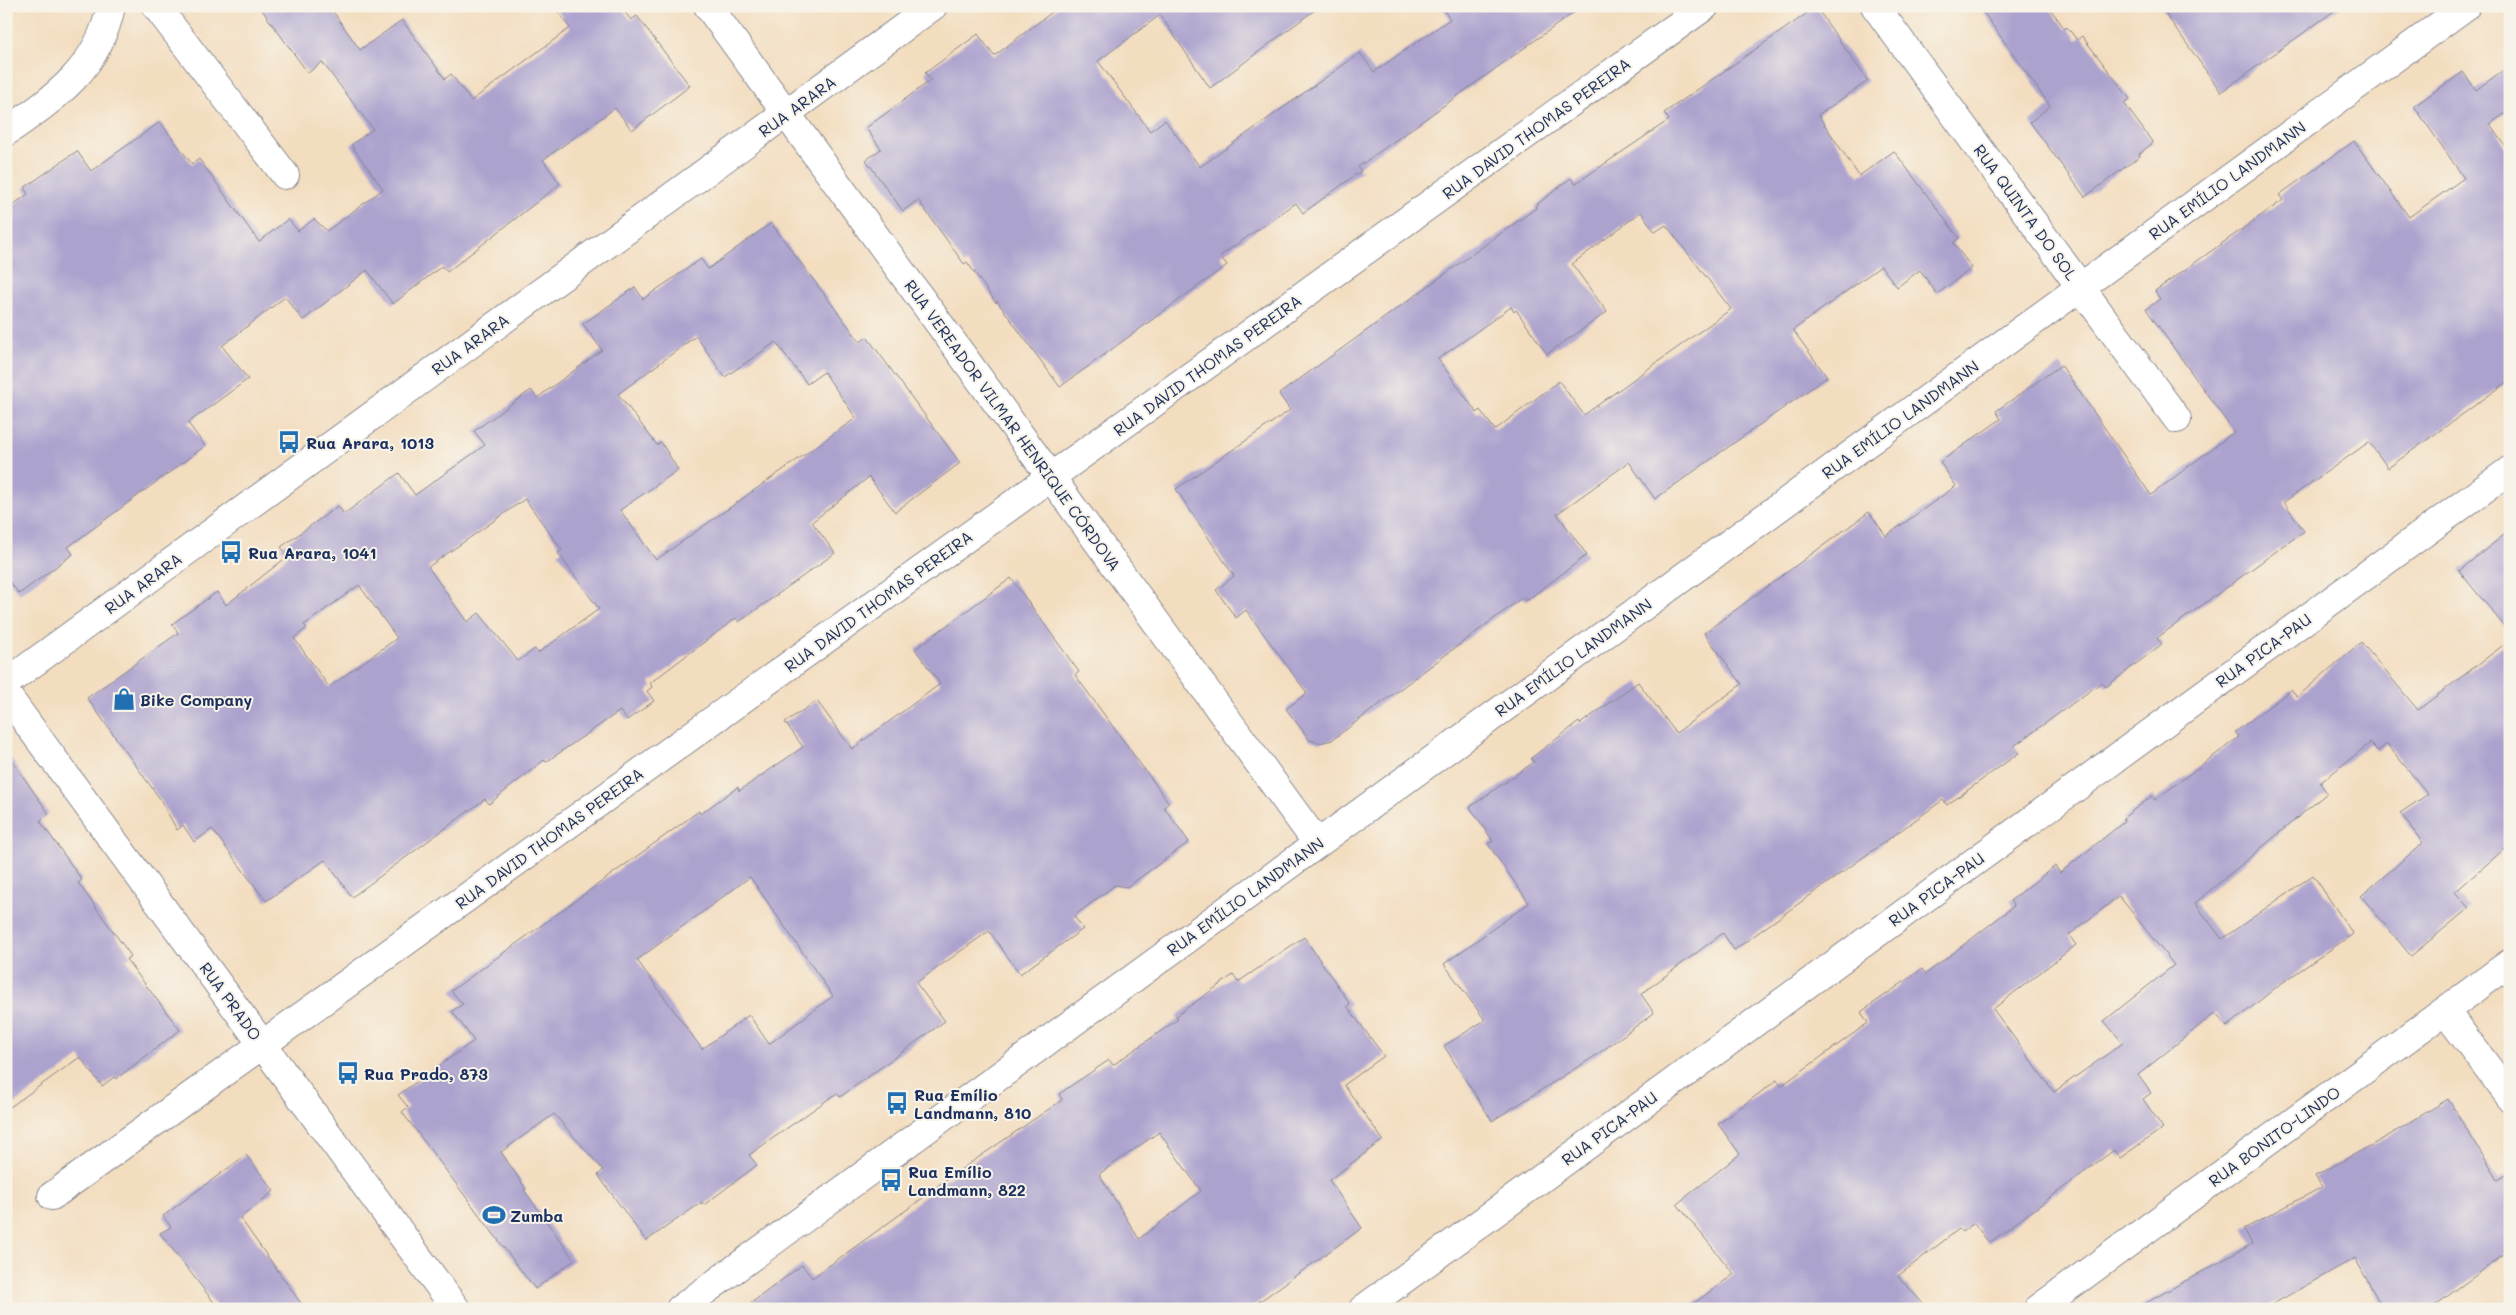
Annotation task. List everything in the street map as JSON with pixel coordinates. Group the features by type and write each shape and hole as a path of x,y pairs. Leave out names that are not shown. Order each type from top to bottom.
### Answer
{"street":[{"path":"6,132 48,103 79,73 96,50 108,22 111,6"},
{"path":"156,6 285,175"},
{"name":"RUA VEREADOR VILMAR HENRIQUE CÓRDOVA","path":"708,6 1318,844"},
{"name":"RUA ARARA","path":"6,683 934,6"},
{"name":"RUA DAVID THOMAS PEREIRA","path":"52,1196 1705,6"},
{"name":"RUA QUINTA DO SOL","path":"1876,6 2177,419"},
{"name":"RUA EMÍLIO LANDMANN","path":"680,1309 2466,6"},
{"name":"RUA PICA-PAU","path":"1363,1309 2510,470"},
{"name":"RUA PRADO","path":"6,694 456,1309"},
{"name":"RUA BONITO-LINDO","path":"2038,1309 2510,963"},
{"path":"2445,1010 2510,1097"}],"building":[{"path":"259,6 329,6 360,50 402,20 445,79 451,74 471,101 570,28 554,6 620,6 631,20 637,16 690,86 632,130 615,108 543,160 560,184 447,272 442,266 393,304 367,270 303,320 285,297 222,346 248,379 188,423 205,446 68,547 73,554 19,594 6,577 6,210 28,194 24,188 77,151 91,171 160,122 192,164 199,159 259,242 288,219 298,231 314,219 327,231 383,189 351,145 373,129 322,62 308,73"},
{"path":"1060,6 1320,6 1210,88 1160,15 1098,61 1150,131 1165,120 1200,167 1360,53 1374,72 1450,19 1441,6 1583,6 1358,167 1361,171 1303,213 1296,203 1220,256 1227,265 1060,387 967,262 964,264 918,200 903,211 866,160 881,149 866,128 931,80 925,73 978,34 994,56"},
{"path":"1979,6 2048,6 2065,29 2067,27 2077,40 2082,36 2130,99 2124,103 2153,143 2139,154 2140,156 2085,197 2030,122 2050,106"},
{"path":"2160,6 2341,6 2221,92"},
{"path":"1816,7 1868,81 1818,115 1859,176 1894,151 1959,238 1953,243 1972,268 1937,294 1920,270 1897,287 1881,266 1793,330 1827,377 1655,499 1629,462 1557,514 1587,555 1526,601 1523,597 1332,740 1319,743 1310,740 1286,709 1307,693 1246,610 1236,618 1216,590 1234,576 1176,489 1290,410 1279,394 1536,208 1535,206 1571,178 1575,184 1669,120 1664,113","holes":["1641,212 1655,232 1666,225 1731,309 1584,415 1559,381 1495,430 1480,410 1477,413 1438,359 1511,307 1514,312 1516,310 1547,354 1607,312 1572,264"]},
{"path":"2510,65 2510,110 2490,124 2510,152 2510,380 2388,468 2369,442 2284,502 2304,531 2157,638 2162,644 2106,687 2102,682 2014,746 2019,753 1947,805 1943,800 1734,950 1723,933 1641,994 1654,1013 1595,1056 1492,1121 1444,1046 1485,1020 1444,964 1529,903 1488,844 1493,841 1470,807 1534,762 1531,758 1579,722 1580,724 1638,682 1676,733 1742,684 1704,633 1869,512 1886,536 1956,486 1940,462 2001,419 1996,411 2061,365 2151,495 2234,432 2146,309 2160,299 2155,291 2283,200 2279,195 2354,141 2409,217 2464,178 2414,106 2463,72 2476,90"},
{"path":"771,223 860,342 867,337 960,463 895,512 869,477 812,522 835,553 739,622 736,618 650,683 652,687 647,691 654,701 627,720 620,711 546,762 544,760 489,804 485,799 352,897 325,860 266,901 212,829 194,842 183,825 177,830 160,799 87,698 178,633 172,624 217,592 226,605 288,556 281,547 338,506 344,514 399,473 415,495 485,445 474,431 531,390 537,398 602,350 583,324 635,287 643,299 701,259 708,269","holes":["696,336 725,377 776,342 807,384 824,372 856,418 656,560 620,510 678,470 661,442 657,445 618,394","525,499 562,550 558,553 599,609 538,653 535,649 518,661 479,613 467,622 428,567","359,585 397,638 329,687 294,638 307,628 304,625"]},
{"path":"2510,530 2510,633 2459,571"},
{"path":"1011,578 1079,672 1075,675 1169,803 1164,807 1189,842 1127,887 1115,885 1074,916 1083,929 1020,974 989,931 916,983 945,1021 840,1097 837,1093 749,1155 757,1165 704,1205 702,1202 646,1241 598,1175 603,1170 554,1114 501,1152 526,1189 524,1190 574,1260 535,1289 402,1112 408,1107 398,1095 474,1041 452,1011 463,1004 451,991 699,811 700,814 738,787 739,791 803,747 785,722 817,701 852,749 940,684 915,649","holes":["750,877 833,996 769,1044 749,1015 702,1049 637,960"]},
{"path":"2510,640 2510,844 2455,892 2469,908 2411,956 2361,896 2423,843 2400,813 2428,794 2387,744 2378,751 2370,743 2320,783 2327,793 2195,903 2222,939 2313,875 2353,934 2279,985 2227,1027 2215,1013 2138,1075 2151,1093 2143,1099 2163,1128 2120,1158 2114,1150 1989,1243 1974,1223 1962,1232 1959,1229 1898,1276 1928,1309 1686,1309 1734,1274 1677,1204 1740,1154 1718,1124 1777,1080 1781,1086 1868,1023 1861,1012 1922,969 1926,974 2014,906 2010,901 2055,866 2060,873 2125,821 2123,818 2152,796 2155,800 2239,737 2235,732 2291,690 2297,697 2361,642 2418,710","holes":["2119,896 2174,965 2104,1021 2123,1043 2054,1092 1993,1009 2076,945 2069,935"]},
{"path":"6,752 49,814 40,821 82,880 78,883 131,956 126,959 180,1030 116,1079 114,1077 102,1086 80,1057 6,1110"},
{"path":"1304,937 1350,1004 1347,1006 1384,1056 1344,1085 1383,1140 1329,1180 1362,1228 1249,1309 743,1309 802,1265 812,1278 937,1186 1062,1100 1059,1094 1109,1060 1113,1065 1178,1019 1176,1016 1233,975 1238,982","holes":["1159,1132 1201,1191 1139,1239 1099,1174"]},
{"path":"2448,1099 2498,1180 2510,1173 2510,1250 2430,1309 2383,1309 2355,1258 2264,1309 2135,1309 2252,1244 2244,1229 2322,1187 2315,1176 2388,1136"},
{"path":"246,1155 274,1191 240,1218 305,1309 219,1309 160,1233 171,1227 163,1216"}],"place":[{"name":"Rua Arara, 1013","path":"289,442"},
{"name":"Rua Arara, 1041","path":"231,552"},
{"name":"Bike Company","path":"124,699"},
{"name":"Rua Prado, 873","path":"348,1073"},
{"name":"Rua Emílio Landmann, 810","path":"897,1103"},
{"name":"Rua Emílio Landmann, 822","path":"891,1180"},
{"name":"Zumba","path":"494,1215"}]}
